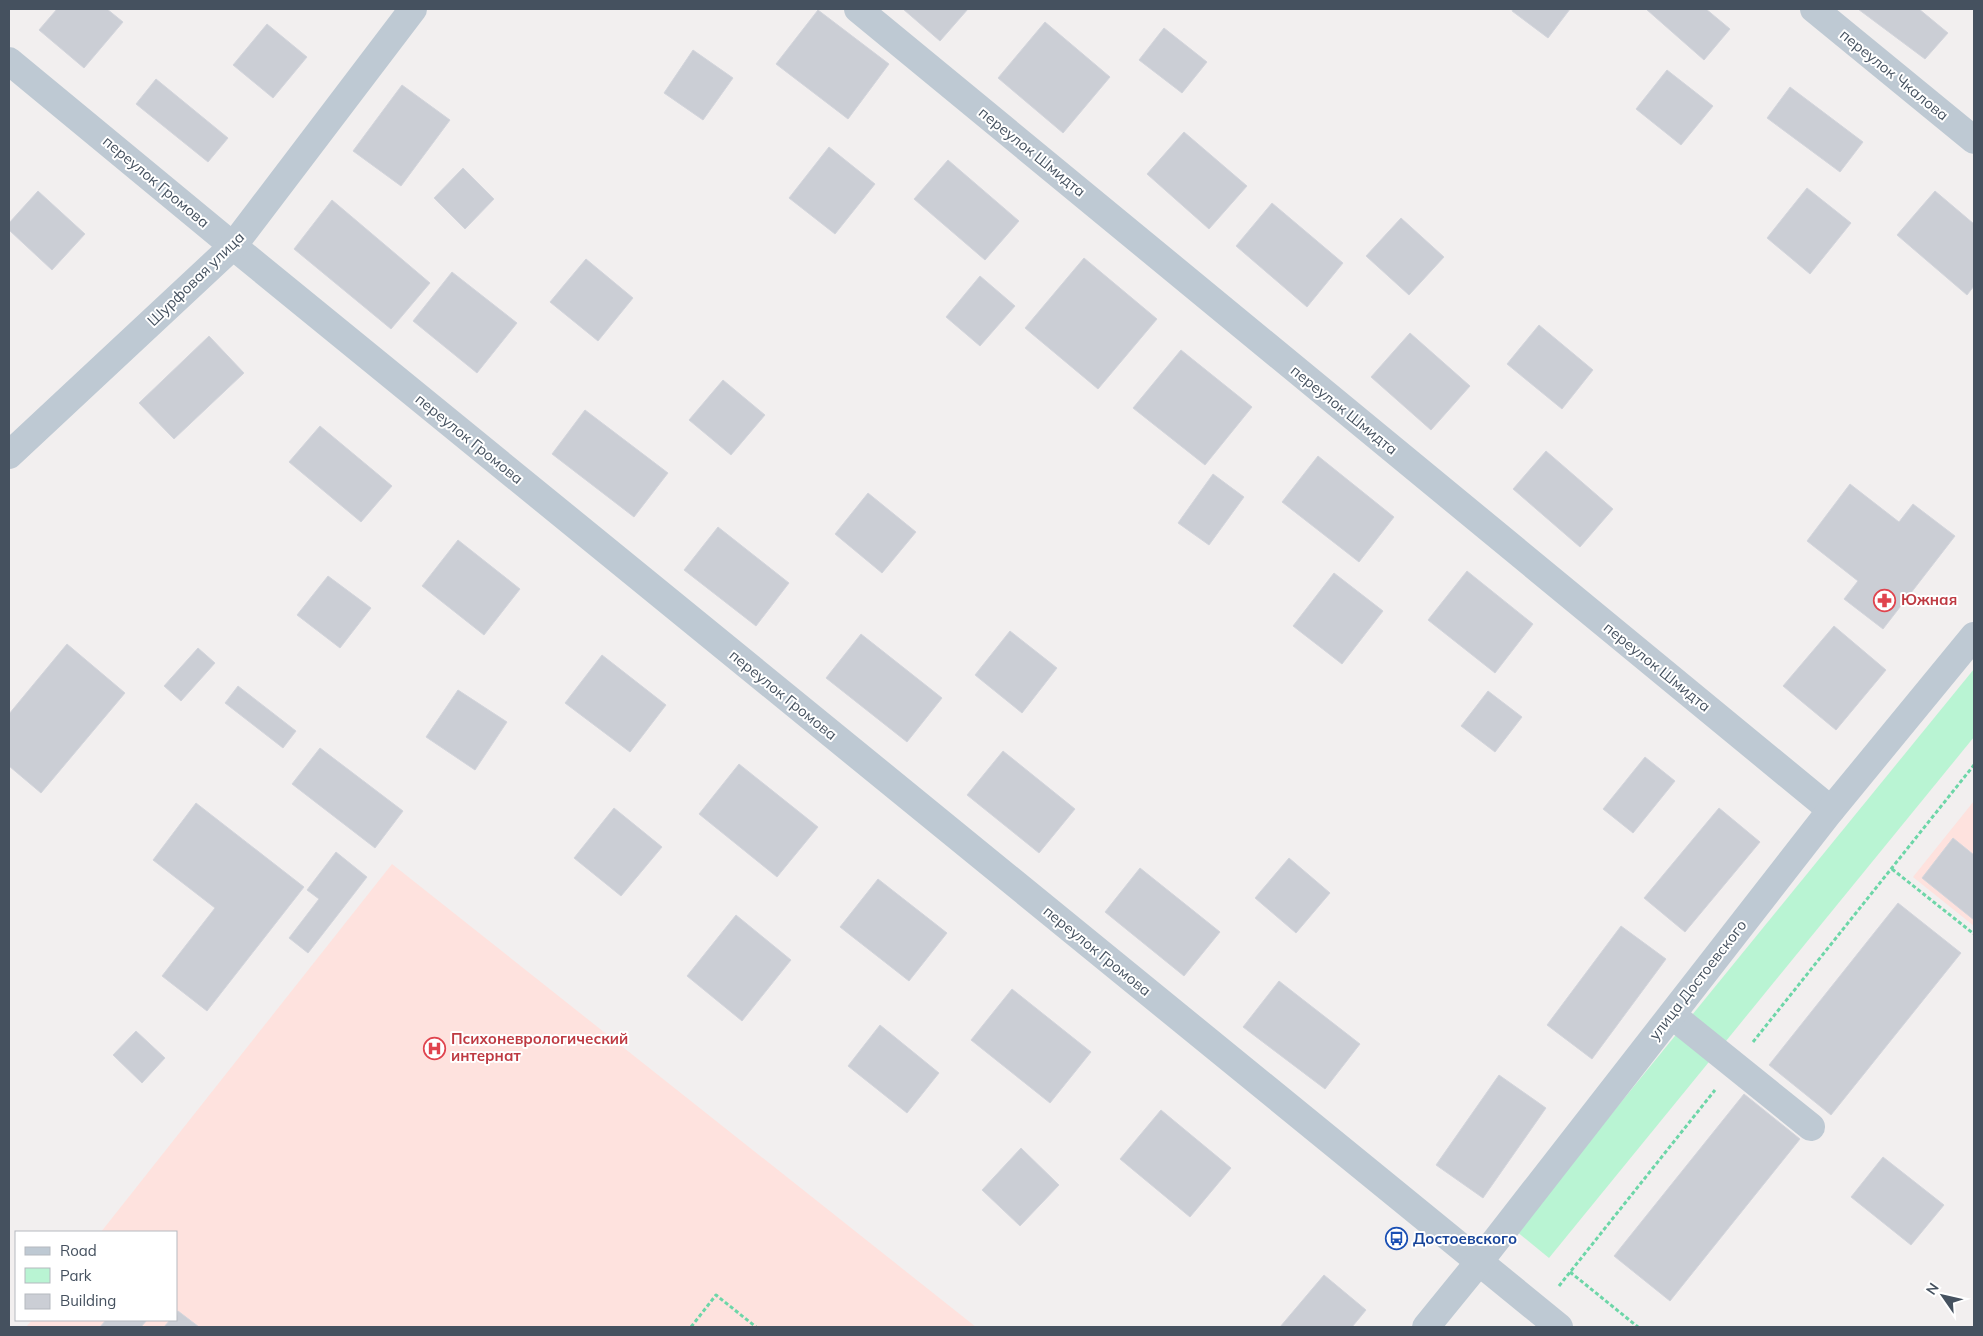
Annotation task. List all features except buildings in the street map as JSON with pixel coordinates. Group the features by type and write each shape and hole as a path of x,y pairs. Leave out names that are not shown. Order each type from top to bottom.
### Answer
{"street":[{"name":"Шурфовая улица","path":"9,455 233,246 413,9"},
{"name":"переулок Шмидта","path":"858,9 1831,810"},
{"name":"переулок Чкалова","path":"1814,9 1974,140"},
{"name":"переулок Громова","path":"9,61 233,246 1549,1319"},
{"name":"улица Достоевского","path":"1426,1327 1479,1262 1831,810 1974,636"},
{"path":"1672,1015 1811,1127"}],"path":[{"path":"1549,1319 1570,1272 1974,765"},
{"path":"1892,868 1974,934"},
{"path":"1570,1272 1638,1327"},
{"path":"691,1327 716,1295 756,1327"}],"shaded area":[{"path":"1974,801 1974,926 1913,877"},
{"name":"Психоневрологический интернат","path":"392,864 976,1327 26,1327 31,1321 178,1321 178,1231 102,1231"}],"green space":[{"path":"1974,669 1974,737 1549,1258 1516,1231"}],"place":[{"name":"Южная","path":"1885,600"},
{"name":"Психоневрологический интернат","path":"435,1048"},
{"name":"Достоевского","path":"1397,1239"}]}
